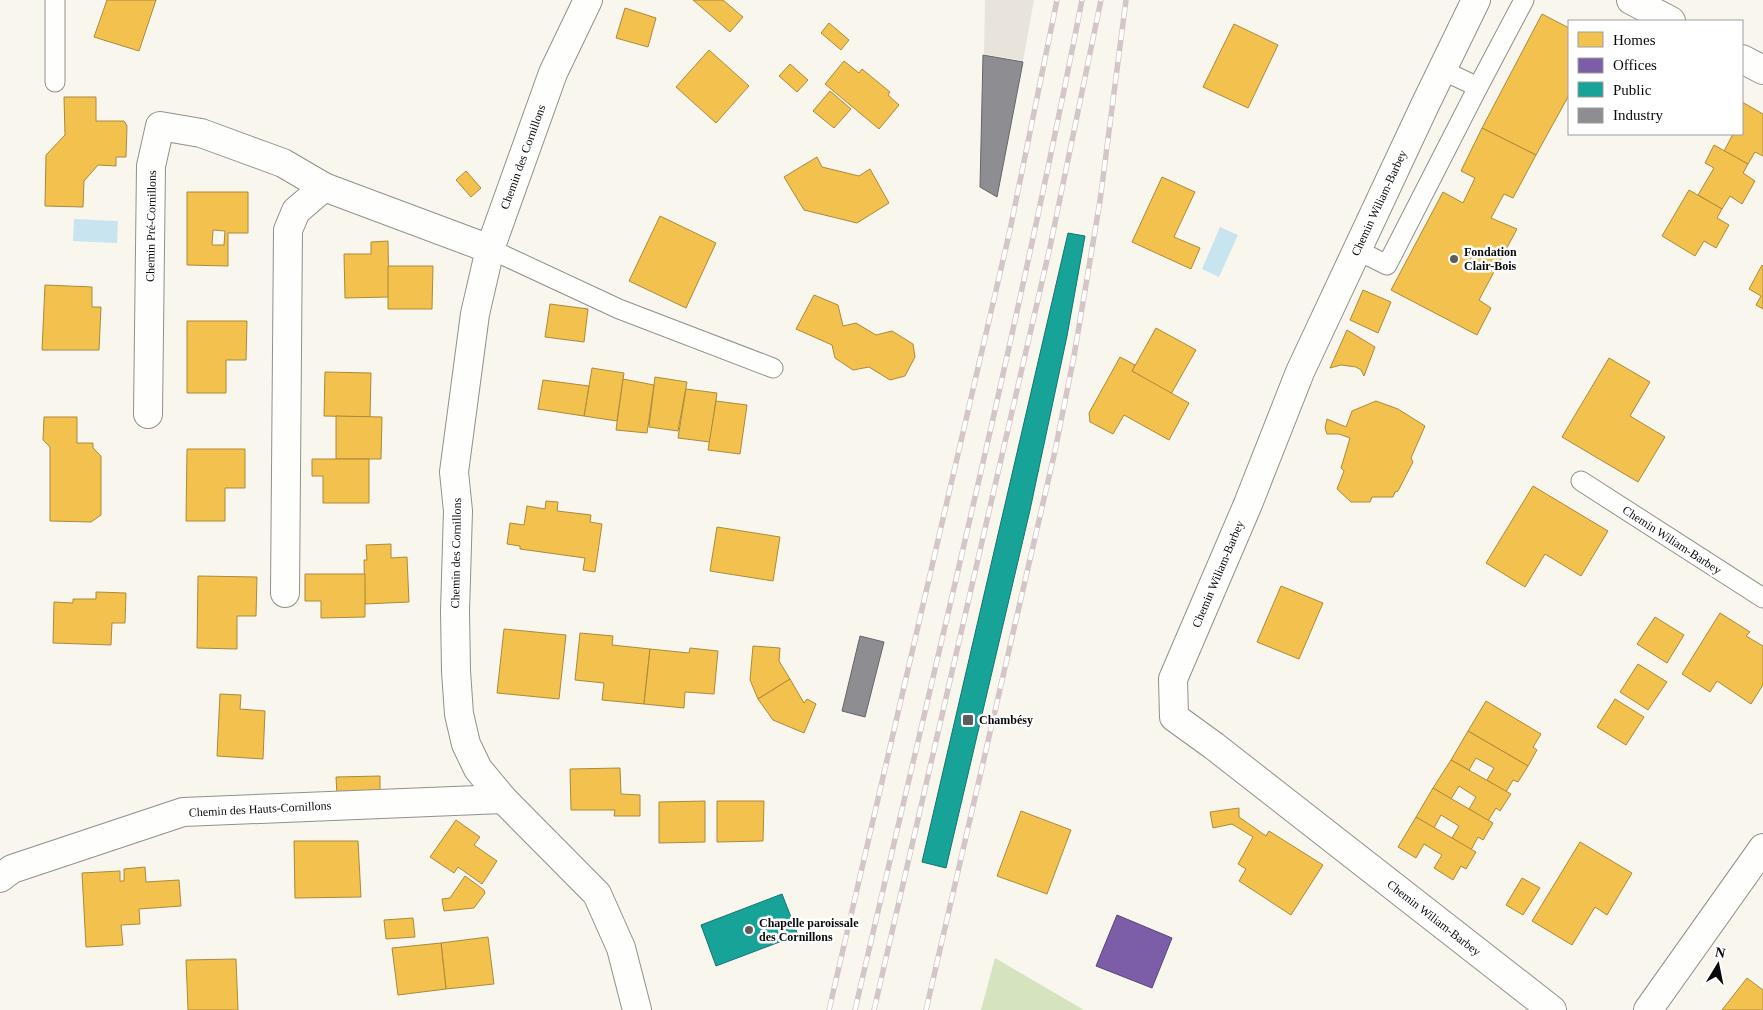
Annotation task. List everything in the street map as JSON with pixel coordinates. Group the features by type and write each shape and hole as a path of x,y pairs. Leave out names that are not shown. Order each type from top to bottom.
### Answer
{"street":[{"name":"Chemin des Cornillons","path":"588,0 553,73 490,249 475,314 454,472 458,510 455,611 456,671 459,714 466,744 478,769 503,799 597,894 621,948 637,1010"},
{"name":"Chemin Wiliam-Barbey","path":"1476,0 1300,372 1248,504 1173,678 1174,717 1214,746 1552,1010"},
{"path":"1743,60 1763,70"},
{"name":"Chemin Pré-Cornillons","path":"148,414 151,166 160,126 201,133 283,163 324,187 490,249"},
{"path":"285,593 288,230 296,211 324,187"},
{"name":"Chemin des Hauts-Cornillons","path":"0,878 12,869 183,812 503,799"},
{"path":"1648,1010 1763,848"}],"lane":[{"path":"55,0 55,82"},
{"path":"1357,250 1387,264 1524,0"},
{"path":"1442,70 1478,87"},
{"path":"490,249 619,309 773,368"},
{"name":"Chemin Wiliam-Barbey","path":"1581,481 1763,598"}],"green space":[{"path":"995,958 1084,1010 981,1010"}],"shaded area":[{"path":"985,0 1034,0 1023,61 984,54"}],"water":[{"path":"74,219 118,221 117,243 73,241"},
{"path":"1220,227 1238,235 1219,277 1202,269"}],"building: Homes":[{"path":"107,0 156,0 139,51 94,37"},
{"path":"693,0 723,0 743,17 730,32"},
{"path":"625,8 656,18 648,47 616,38"},
{"path":"1542,14 1568,27 1568,97 1536,155 1482,128"},
{"path":"829,23 849,40 841,50 821,33"},
{"path":"1234,24 1278,45 1248,108 1203,87"},
{"path":"709,50 749,86 716,123 676,87"},
{"path":"844,61 859,73 862,69 890,92 888,95 899,105 879,129 825,84"},
{"path":"790,64 808,80 797,92 779,76"},
{"path":"830,91 851,109 834,128 813,111"},
{"path":"64,97 96,97 96,121 124,121 127,126 126,157 116,157 116,166 98,165 84,181 83,207 45,206 46,155 65,135"},
{"path":"1743,103 1763,114 1763,156 1755,152 1748,164 1724,151 1732,135 1743,135"},
{"name":"Fondation Clair-Bois","path":"1482,128 1536,155 1513,198 1504,194 1491,218 1517,229 1479,300 1491,308 1477,335 1391,290 1443,192 1463,203 1475,178 1461,171"},
{"path":"1714,145 1748,164 1743,173 1755,181 1742,204 1730,196 1722,209 1698,195 1714,168 1705,163"},
{"path":"817,157 822,167 859,176 870,169 889,203 857,223 804,210 784,177"},
{"path":"466,171 481,188 471,197 456,180"},
{"path":"1162,177 1195,192 1174,237 1200,248 1191,269 1132,242"},
{"path":"1689,190 1722,209 1717,218 1729,225 1716,248 1704,241 1695,256 1662,236"},
{"path":"187,192 248,192 248,233 228,233 228,266 187,265","holes":["213,230 225,231 224,245 212,245"]},
{"path":"660,216 716,243 686,308 629,281"},
{"path":"388,241 389,297 345,298 344,254 371,254 371,242"},
{"path":"1762,265 1763,309 1756,305 1761,296 1749,289"},
{"path":"388,266 433,266 432,309 388,309"},
{"path":"45,285 92,287 92,307 101,307 99,350 42,350"},
{"path":"1363,290 1391,302 1378,333 1350,320"},
{"path":"814,295 838,305 843,326 856,323 876,335 892,331 913,344 915,357 905,376 890,380 869,367 853,370 835,358 832,345 796,329"},
{"path":"550,304 588,309 584,342 545,337"},
{"path":"187,321 247,321 246,360 226,360 226,393 187,393"},
{"path":"1156,328 1196,350 1171,394 1132,371"},
{"path":"1347,330 1375,347 1364,376 1361,370 1356,367 1341,365 1330,368"},
{"path":"1120,357 1135,365 1132,371 1189,403 1169,440 1124,415 1113,434 1090,422 1089,413"},
{"path":"1609,358 1650,382 1630,416 1665,437 1638,482 1562,437"},
{"path":"592,368 624,373 617,421 584,416"},
{"path":"325,372 371,373 370,417 324,416"},
{"path":"655,377 687,382 678,431 649,427"},
{"path":"623,379 654,385 647,433 616,430"},
{"path":"543,380 589,386 584,416 538,409"},
{"path":"686,389 717,393 710,442 678,438"},
{"path":"716,401 747,405 740,454 708,450"},
{"path":"1376,401 1398,409 1425,426 1411,458 1413,462 1393,497 1372,497 1370,502 1351,502 1337,489 1344,471 1341,468 1350,438 1339,434 1327,434 1325,428 1327,419 1346,427 1352,411"},
{"path":"336,416 382,417 381,459 336,459"},
{"path":"44,417 77,417 77,443 93,443 93,448 101,456 101,515 91,522 50,521 50,447 43,440"},
{"path":"187,449 245,449 245,488 225,488 225,521 186,521"},
{"path":"312,459 369,459 369,503 323,503 323,476 312,476"},
{"path":"1533,486 1608,531 1581,576 1545,554 1525,587 1486,563"},
{"path":"546,501 558,502 557,511 591,515 590,522 602,524 595,572 583,570 585,558 520,549 520,546 507,544 510,523 524,525 527,506 545,509"},
{"path":"717,527 780,537 773,581 710,571"},
{"path":"391,544 391,558 407,557 409,602 365,604 364,560 367,560 366,545"},
{"path":"305,574 365,574 365,617 321,618 321,601 305,601"},
{"path":"198,576 257,577 256,616 237,616 237,649 197,648"},
{"path":"1281,586 1323,603 1299,659 1257,642"},
{"path":"96,592 126,593 125,623 112,623 111,645 53,643 54,602 73,603 73,599 96,599"},
{"path":"1720,613 1750,632 1746,636 1763,646 1763,685 1751,704 1717,681 1710,692 1682,674"},
{"path":"1655,617 1684,635 1667,663 1637,644"},
{"path":"504,629 566,635 559,699 497,693"},
{"path":"580,633 613,636 612,645 650,649 644,704 602,700 604,683 575,680"},
{"path":"753,646 780,648 779,661 790,679 758,699 750,680"},
{"path":"690,648 718,651 714,694 685,692 684,708 644,704 650,649 689,653"},
{"path":"1638,664 1667,682 1648,710 1620,692"},
{"path":"790,679 804,703 807,699 816,704 804,733 773,720 758,699"},
{"path":"220,694 241,695 240,709 265,711 263,759 217,756"},
{"path":"1615,699 1644,717 1626,745 1597,727"},
{"path":"1486,701 1541,734 1533,747 1537,750 1528,766 1468,731"},
{"path":"1468,731 1528,766 1518,782 1513,780 1506,792 1487,780 1494,768 1476,758 1469,770 1451,760"},
{"path":"1451,760 1511,794 1500,811 1496,808 1488,821 1469,809 1476,797 1459,786 1451,799 1433,788"},
{"path":"620,768 621,794 640,795 640,816 614,816 615,810 571,810 570,769"},
{"path":"380,776 380,794 337,795 336,777"},
{"path":"1433,788 1493,823 1483,840 1478,837 1471,850 1452,838 1459,826 1441,815 1434,828 1416,817"},
{"path":"705,801 705,842 659,843 659,802"},
{"path":"717,801 764,801 763,841 717,842"},
{"path":"1239,808 1239,817 1266,836 1269,831 1323,865 1291,915 1239,881 1246,869 1238,864 1253,837 1232,824 1213,828 1210,812"},
{"path":"1021,811 1071,830 1047,894 997,876"},
{"path":"1416,817 1476,852 1466,869 1461,866 1453,880 1434,868 1442,855 1424,844 1416,858 1398,847"},
{"path":"456,820 480,837 474,845 497,861 482,884 458,867 454,873 430,857"},
{"path":"294,841 358,841 361,897 295,898"},
{"path":"1580,842 1632,873 1607,915 1595,907 1572,945 1532,921"},
{"path":"145,867 146,882 179,880 181,906 139,909 140,924 121,925 123,945 86,947 82,873 120,871 120,881 124,881 124,869"},
{"path":"465,876 484,890 485,893 474,908 444,911 442,899 450,898"},
{"path":"1522,878 1540,888 1523,915 1506,905"},
{"path":"413,918 415,937 386,939 384,920"},
{"path":"488,937 494,984 446,989 441,943"},
{"path":"441,943 446,989 398,995 392,948"},
{"path":"236,959 238,1010 188,1010 186,960"},
{"path":"1747,978 1763,990 1763,1010 1722,1010"}],"building: Offices":[{"path":"1117,915 1172,938 1152,988 1096,966"}],"building: Public":[{"path":"1068,233 1085,236 1067,336 1030,510 946,868 922,862"},
{"name":"Chapelle paroissale des Cornillons","path":"782,894 798,935 716,966 701,925"}],"building: Industry":[{"path":"983,55 1023,62 997,197 980,187"},
{"path":"860,636 884,642 865,717 842,711"}],"railway":[{"path":"829,1010 1010,230 1057,0"},
{"path":"855,1010 1002,380 1082,0"},
{"path":"874,1010 1050,247 1101,0"},
{"path":"926,1010 1055,451 1074,356 1100,201 1126,0"}],"place":[{"name":"Fondation Clair-Bois","path":"1454,259"},
{"name":"Chambésy","path":"968,720"},
{"name":"Chapelle paroissale des Cornillons","path":"749,930"}]}
